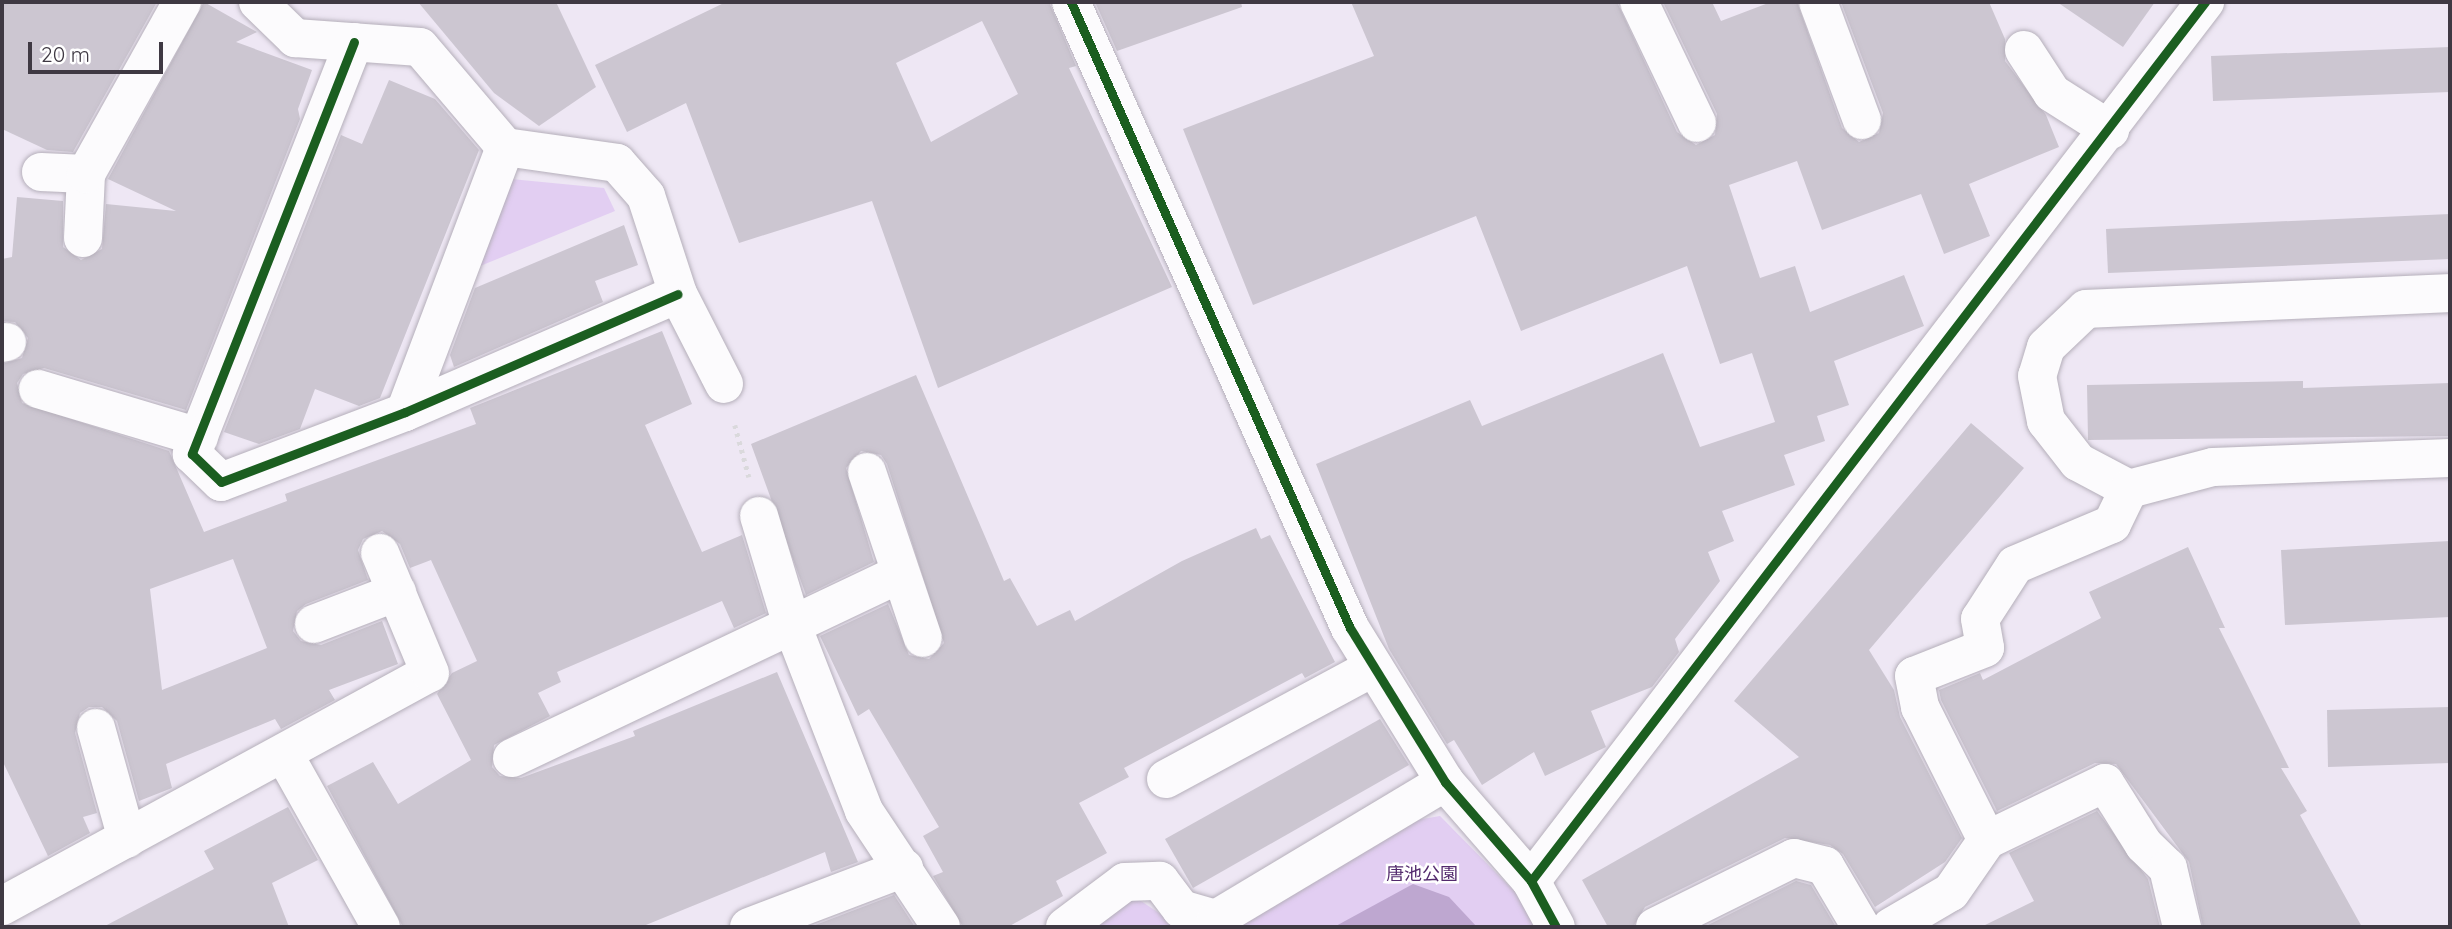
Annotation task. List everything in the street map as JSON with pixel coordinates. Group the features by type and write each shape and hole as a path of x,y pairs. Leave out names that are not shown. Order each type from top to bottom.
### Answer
{"street":[{"path":"83,238 86,174 182,2"},
{"path":"258,2 295,38 420,47 505,146 617,163 646,196 678,294 724,384"},
{"path":"1071,2 1284,488 1374,667 1445,782 1531,881 1556,927"},
{"path":"1639,2 1697,123"},
{"path":"1818,2 1862,120"},
{"path":"1531,881 1878,423 2110,130 2205,2"},
{"path":"354,42 192,454 221,482 405,412 678,294"},
{"path":"2024,50 2052,93 2110,130"},
{"path":"405,412 505,146"},
{"path":"41,172 86,174"},
{"path":"2450,293 2087,309 2046,347 2037,376 2046,421 2078,462 2129,489 2213,467 2450,458"},
{"path":"38,389 199,437"},
{"path":"867,472 923,638"},
{"path":"1987,840 1920,707 1914,676 1984,648 1980,619 2015,565 2112,524 2129,489"},
{"path":"759,516 792,625 864,811 941,927"},
{"path":"2,906 285,755 430,673 380,553"},
{"path":"512,758 900,574"},
{"path":"314,624 397,592"},
{"path":"1166,779 1374,667"},
{"path":"96,728 127,839"},
{"path":"285,755 380,927"},
{"path":"1065,927 1125,882 1160,881 1181,909 1216,919 1445,782"},
{"path":"1891,927 1935,916 1987,840 2105,783 2144,845 2168,868 2182,927"},
{"path":"1655,927 1794,858 1825,866 1861,927"},
{"path":"749,927 904,868"}],"path":[{"path":"724,384 759,516"}],"green space":[{"path":"511,179 604,188 615,211 463,273"},
{"name":"唐池公園","path":"1440,816 1515,892 1535,927 1228,927 1388,825"},
{"path":"1126,891 1162,915 1178,927 1082,927"}],"shaded area":[{"path":"1413,884 1449,897 1477,927 1334,927"}],"building":[{"path":"2,2 157,2 73,152 47,150 2,129"},
{"path":"204,2 257,32 236,42 312,70 298,109 300,119 186,410 44,368 23,374 17,383 22,403 169,451 204,532 287,501 285,494 476,424 470,408 662,331 692,404 645,425 702,552 742,535 766,613 734,628 722,601 557,672 561,682 538,693 550,716 494,745 492,767 500,776 521,778 635,736 633,731 777,672 858,862 831,872 825,852 641,927 403,927 327,786 373,762 398,804 471,760 437,694 452,673 477,661 431,560 410,568 400,544 382,531 363,539 358,550 368,580 306,604 297,611 293,631 301,641 321,645 382,621 398,664 329,690 335,700 281,729 275,719 166,764 172,788 139,801 117,721 102,707 89,707 80,713 75,733 97,813 83,817 90,833 48,856 2,760 2,364 22,358 28,338 15,322 2,321 2,259 12,257 17,197 63,201 63,247 81,260 102,249 106,204 176,211 108,179","holes":["233,559 267,648 162,690 150,589"]},
{"path":"418,2 556,2 596,87 539,126 494,93"},
{"path":"726,2 1049,2 1076,66 1069,68 1172,287 938,388 872,201 739,243 686,103 627,132 595,65","holes":["982,21 1018,94 931,142 896,63"]},
{"path":"1095,2 1241,2 1242,7 1117,51"},
{"path":"1351,2 1617,2 1677,132 1696,145 1715,135 1717,114 1663,2 1712,2 1721,21 1771,2 1797,2 1842,128 1859,142 1879,133 1883,113 1841,2 1989,2 2005,39 2005,61 2046,115 2059,147 1969,184 1990,236 1944,254 1921,194 1822,230 1797,161 1729,185 1760,278 1795,266 1810,312 1904,275 1924,326 1834,361 1849,405 1817,416 1825,441 1784,455 1795,485 1722,511 1734,541 1708,552 1720,581 1675,639 1679,652 1652,687 1591,711 1606,747 1545,776 1534,752 1482,785 1454,740 1447,744 1389,649 1316,464 1470,400 1482,426 1663,353 1700,447 1775,422 1752,353 1720,364 1687,266 1521,331 1476,216 1253,305 1183,129 1374,56"},
{"path":"2057,2 2155,2 2123,47"},
{"path":"2450,47 2450,92 2213,101 2211,56"},
{"path":"389,80 435,99 479,150 380,398 359,406 315,389 300,429 259,444 224,432 341,135 362,144"},
{"path":"2450,214 2450,259 2108,273 2106,229"},
{"path":"624,225 638,265 595,281 603,302 454,367 450,355 475,288"},
{"path":"916,375 1004,581 1010,578 1037,626 1070,610 1075,621 1182,561 1256,528 1261,539 1270,535 1335,662 1305,678 1302,673 1124,768 1129,777 1079,803 1107,853 1056,881 1063,896 1008,927 963,927 933,876 943,872 923,836 939,827 869,709 858,716 820,636 888,604 909,655 929,659 944,643 887,464 881,455 861,451 846,468 874,562 806,595 751,444"},
{"path":"2303,381 2303,388 2450,383 2450,436 2088,440 2087,385"},
{"path":"1971,423 2024,468 1869,650 1894,690 1900,717 1962,838 1945,862 1875,907 1843,854 1830,845 1785,838 1645,907 1633,927 1608,927 1582,880 1799,757 1734,701"},
{"path":"2450,541 2450,617 2285,625 2281,550"},
{"path":"2188,547 2225,628 2219,628 2289,768 2281,768 2307,811 2300,815 2362,927 2203,927 2189,862 2116,764 2095,763 1997,811 1941,700 1939,690 1980,673 1983,680 2101,618 2089,592"},
{"path":"2450,707 2450,763 2328,767 2327,710"},
{"path":"1380,719 1409,765 1193,888 1165,839"},
{"path":"288,807 318,860 272,883 289,927 103,927 214,869 204,851"},
{"path":"2097,811 2148,879 2160,927 1981,927 2034,901 2009,853"},
{"path":"1796,881 1811,885 1836,927 1704,927"},
{"path":"894,895 915,927 810,927"}],"cycle path":[{"path":"1071,2 1350,628 1445,782 1531,881 1556,927"},
{"path":"1531,881 2205,2"},
{"path":"354,42 192,454 221,482 405,412 678,294"}]}
